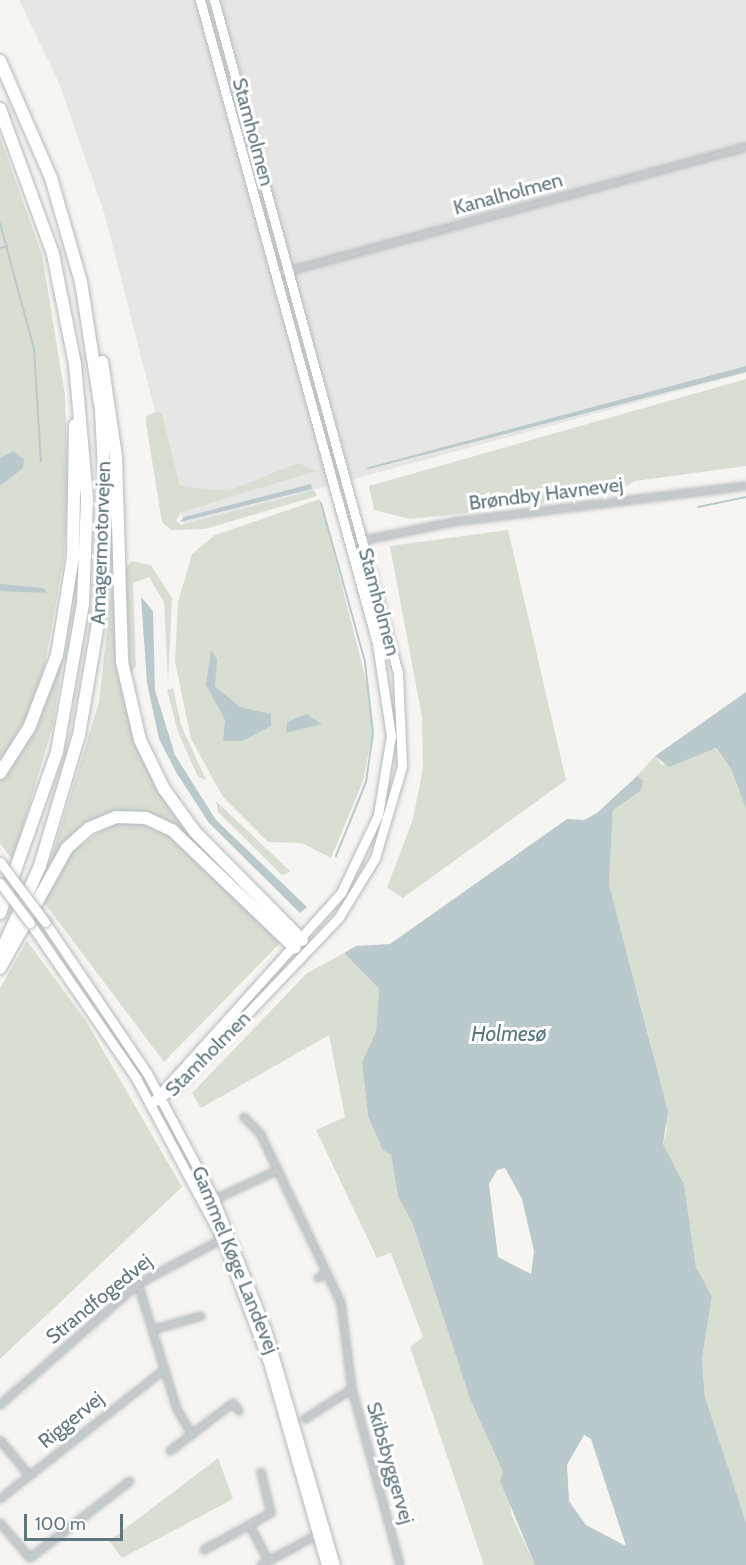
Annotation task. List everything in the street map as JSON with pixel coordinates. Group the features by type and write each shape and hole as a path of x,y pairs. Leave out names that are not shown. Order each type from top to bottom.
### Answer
{"highway":[{"name":"Amagermotorvejen","path":"0,61 51,178 81,282 104,454 101,606 82,723 59,809 0,954"},
{"name":"Amagermotorvejen","path":"0,109 43,220 69,328 87,499 83,604 57,752 0,913"},
{"path":"81,282 110,399 122,662 140,740 164,789 195,832 298,944"},
{"path":"0,772 43,697 69,597 76,501 69,328"},
{"path":"0,968 68,848 89,828 131,816 172,830 298,944"}],"street":[{"name":"Stamholmen","path":"160,1096 298,944 341,893 364,851 389,763 385,674 278,274 200,0"},
{"name":"Stamholmen","path":"151,1104 307,952 345,909 375,858 402,766 398,673 291,271 214,0"},
{"name":"Kanalholmen","path":"278,274 746,147"},
{"name":"Brøndby Havnevej","path":"351,543 453,522 746,486"},
{"name":"Gammel Køge Landevej","path":"0,862 48,926 160,1096 214,1199 322,1532 335,1565"},
{"name":"Gammel Køge Landevej","path":"0,883 42,939 151,1104 205,1204 226,1237"},
{"path":"298,944 307,952"},
{"path":"244,1117 260,1133 327,1273 345,1318 352,1389"},
{"path":"205,1204 278,1170"},
{"name":"Strandfogedvej","path":"0,1405 138,1284 226,1237"},
{"path":"318,1278 327,1273"},
{"path":"138,1284 164,1370 192,1435"},
{"path":"152,1330 201,1316"},
{"name":"Riggervej","path":"0,1499 164,1370"},
{"name":"Skibsbyggervej","path":"305,1419 352,1389 400,1565"},
{"path":"170,1451 233,1403 239,1411"},
{"path":"0,1440 29,1475"},
{"path":"204,1550 271,1513 261,1472"},
{"path":"0,1523 30,1558 130,1481"},
{"path":"249,1526 269,1561"},
{"path":"261,1565 322,1532"},
{"name":"Gammel Køge Landevej","path":"322,1532 326,1565"}],"shaded area":[{"path":"19,0 746,0 746,373 184,525 104,212 59,83"},
{"path":"0,137 42,255 65,395 68,486 64,559 43,674 26,720 0,761"},
{"path":"746,379 746,466 635,481 610,495 450,515 410,519 374,510 369,486"},
{"path":"157,412 162,414 180,486 228,491 298,463 316,471 181,512 176,521 181,525 314,490 317,496 205,529 171,530 162,522 146,423 146,416"},
{"path":"320,499 369,692 372,736 363,781 331,858 302,843 268,842 223,797 191,739 175,661 178,602 192,554 215,535"},
{"path":"508,530 566,780 403,898 387,888 413,819 423,768 422,717 390,546"},
{"path":"131,561 151,565 172,598 168,682 164,602 149,577 133,583 136,666 130,673 125,570"},
{"path":"77,566 53,725 13,861 0,843 0,778 48,697"},
{"path":"112,584 120,678 143,761 190,833 291,933 158,817 117,813 50,862 99,702"},
{"path":"173,688 181,725 206,780 198,777 178,732 167,690"},
{"path":"715,748 731,769 746,809 746,1522 705,1397 702,1360 712,1296 696,1267 684,1184 663,1144 667,1128 652,1049 609,884 613,809 641,782 637,776 655,756 662,765"},
{"path":"216,801 290,871 282,875 218,812"},
{"path":"115,821 152,824 172,835 282,941 164,1062 43,901 72,851"},
{"path":"27,941 86,1021 182,1187 0,1359 0,988"},
{"path":"344,953 379,989 376,1031 362,1062 368,1116 382,1149 391,1154 398,1197 412,1222 470,1399 503,1472 512,1516 535,1565 484,1565 410,1347 423,1337 391,1253 377,1258 316,1130 345,1117 329,1035 201,1108 192,1093 307,973"},
{"path":"218,1458 233,1499 122,1558 109,1541"}],"water":[{"path":"746,366 746,372 365,470 369,467"},
{"path":"13,451 24,459 23,468 0,486 0,458"},
{"path":"311,484 312,489 180,522 184,517"},
{"path":"0,584 43,588 47,593 0,591"},
{"path":"141,597 153,611 155,690 175,755 216,820 307,907 300,913 209,823 176,772 159,739 147,683"},
{"path":"211,650 217,659 215,686 240,707 271,714 271,726 242,741 223,741 225,720 206,685"},
{"path":"746,692 746,809 731,769 716,748 669,767 655,756"},
{"path":"306,714 322,724 286,733 287,722"},
{"name":"Holmesø","path":"637,776 643,781 641,790 613,810 609,884 668,1112 663,1144 684,1184 696,1267 712,1296 702,1360 705,1397 746,1522 746,1565 535,1565 500,1481 503,1472 470,1399 412,1222 398,1197 391,1155 382,1149 368,1116 362,1062 376,1031 379,989 344,953 356,946 390,944 567,819 584,820 597,813","holes":["505,1168 522,1199 534,1251 531,1274 498,1257 489,1184 497,1170","584,1435 591,1439 626,1546 586,1525 569,1501 567,1465"]}],"waterway":[{"path":"0,223 34,349 41,462"},
{"path":"0,248 8,246"},
{"path":"698,507 746,497"},
{"path":"321,503 365,662 373,733 366,782 336,856"}]}
